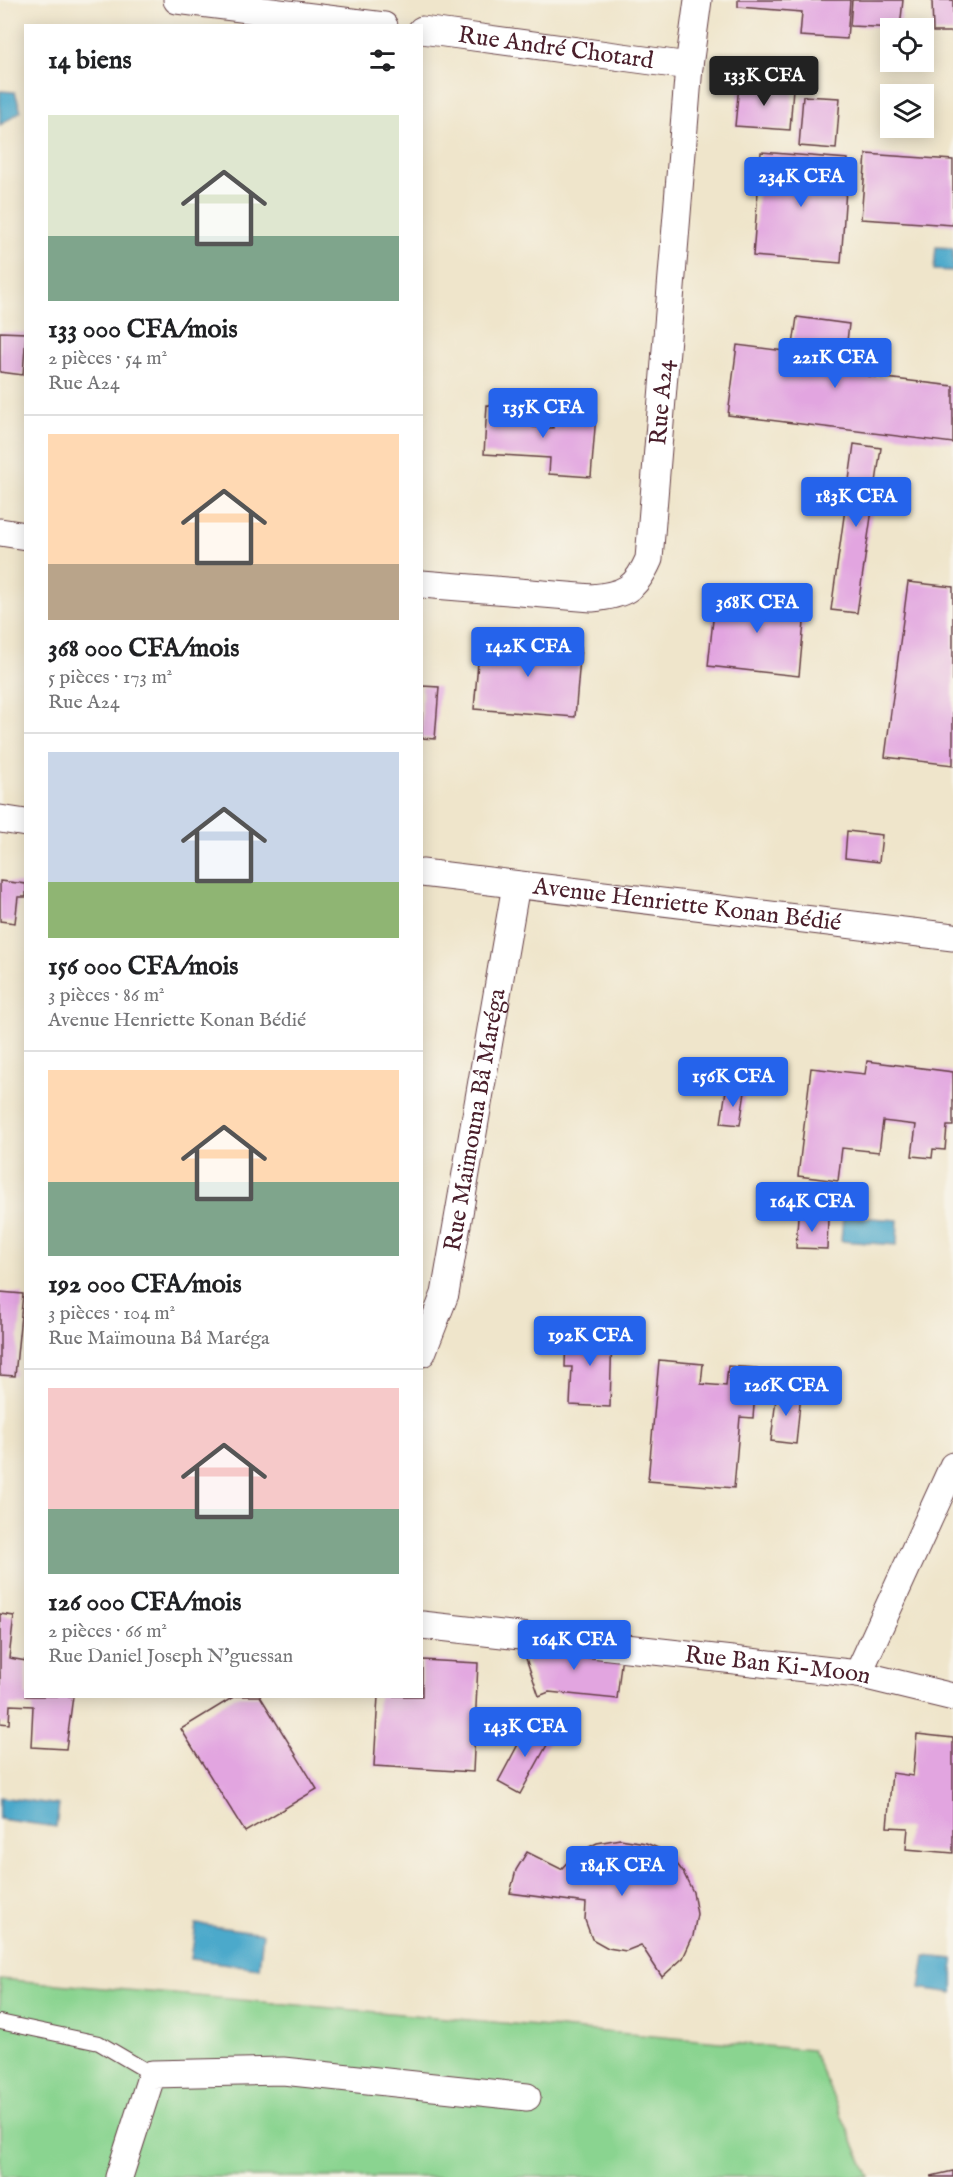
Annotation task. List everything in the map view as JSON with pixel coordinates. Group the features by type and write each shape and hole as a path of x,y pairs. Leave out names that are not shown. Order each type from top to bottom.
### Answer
{"street":[{"path":"177,0 368,24"},
{"name":"Rue A24","path":"423,584 592,598 611,596 628,589 640,579 649,559 689,66 698,0"},
{"name":"Rue André Chotard","path":"423,30 689,66"},
{"path":"0,532 24,536"},
{"path":"0,819 24,822"},
{"name":"Avenue Henriette Konan Bédié","path":"423,873 953,937"},
{"name":"Rue Maïmouna Bâ Maréga","path":"423,1350 445,1294 516,885"},
{"path":"858,1674 953,1466"},
{"name":"Rue Ban Ki-Moon","path":"423,1625 858,1674 953,1697"},
{"path":"119,2177 152,2074 283,2071 527,2097"}],"lane":[{"path":"0,2022 99,2043 152,2074"}],"green space":[{"path":"0,1979 812,2050 869,2177 0,2177"}],"water":[{"path":"0,91 15,92 21,111 0,125"},
{"path":"936,247 953,248 953,271 934,270"},
{"path":"843,1216 898,1220 897,1245 841,1241"},
{"path":"0,1797 59,1805 56,1827 0,1819"},
{"path":"196,1924 263,1933 259,1968 191,1959"},
{"path":"925,1956 953,1959 953,1993 920,1988"}],"building":[{"path":"738,0 850,0 847,39 800,36 802,12 738,7"},
{"path":"852,0 903,0 901,18 880,18 880,27 850,26"},
{"path":"932,0 953,0 953,32 934,32"},
{"path":"739,85 793,88 790,130 735,126"},
{"path":"803,96 840,98 836,149 799,146"},
{"path":"761,152 848,159 841,263 753,256"},
{"path":"866,154 953,160 953,225 861,219"},
{"path":"797,317 849,324 845,359 871,362 869,376 953,386 953,443 728,415 737,345 792,352"},
{"path":"0,332 24,333 23,375 0,372"},
{"path":"487,405 534,408 533,427 553,428 554,412 596,415 591,477 549,474 550,458 484,454"},
{"path":"854,444 881,448 857,613 831,610"},
{"path":"908,582 953,587 953,765 885,757"},
{"path":"716,592 806,601 799,676 708,666"},
{"path":"480,639 581,647 575,717 474,709"},
{"path":"423,686 439,687 435,739 423,738"},
{"path":"847,831 882,835 879,862 845,858"},
{"path":"0,881 24,884 24,897 18,897 15,923 0,921"},
{"path":"867,1061 953,1072 953,1126 947,1126 945,1150 933,1149 932,1158 912,1156 916,1125 883,1121 879,1152 842,1148 838,1181 798,1176 811,1068 865,1074"},
{"path":"726,1090 745,1092 740,1125 721,1123"},
{"path":"798,1216 828,1218 827,1249 796,1248"},
{"path":"0,1292 23,1294 15,1376 0,1375"},
{"path":"566,1330 612,1331 610,1407 570,1405 572,1367 565,1367"},
{"path":"659,1360 703,1364 701,1384 726,1386 728,1366 757,1368 753,1418 740,1417 734,1488 648,1481"},
{"path":"777,1390 801,1393 796,1444 771,1441"},
{"path":"0,1614 14,1616 9,1658 24,1661 24,1698 73,1698 66,1749 31,1747 33,1706 10,1705 9,1724 0,1723"},
{"path":"521,1644 622,1655 617,1699 549,1692 539,1696"},
{"path":"423,1660 478,1663 473,1772 374,1766 378,1698 423,1698"},
{"path":"232,1698 261,1698 317,1789 245,1832 181,1729"},
{"path":"530,1722 553,1734 520,1794 498,1782"},
{"path":"917,1734 953,1738 953,1853 906,1849 908,1828 887,1827 892,1773 913,1776"},
{"path":"620,1839 646,1843 668,1852 683,1872 693,1892 697,1914 693,1936 683,1958 662,1977 641,1945 626,1951 608,1948 592,1939 585,1920 586,1903 510,1893 516,1870 527,1852 561,1869 575,1854 597,1843"},
{"path":"953,2171 953,2177 931,2177 931,2176"}]}
